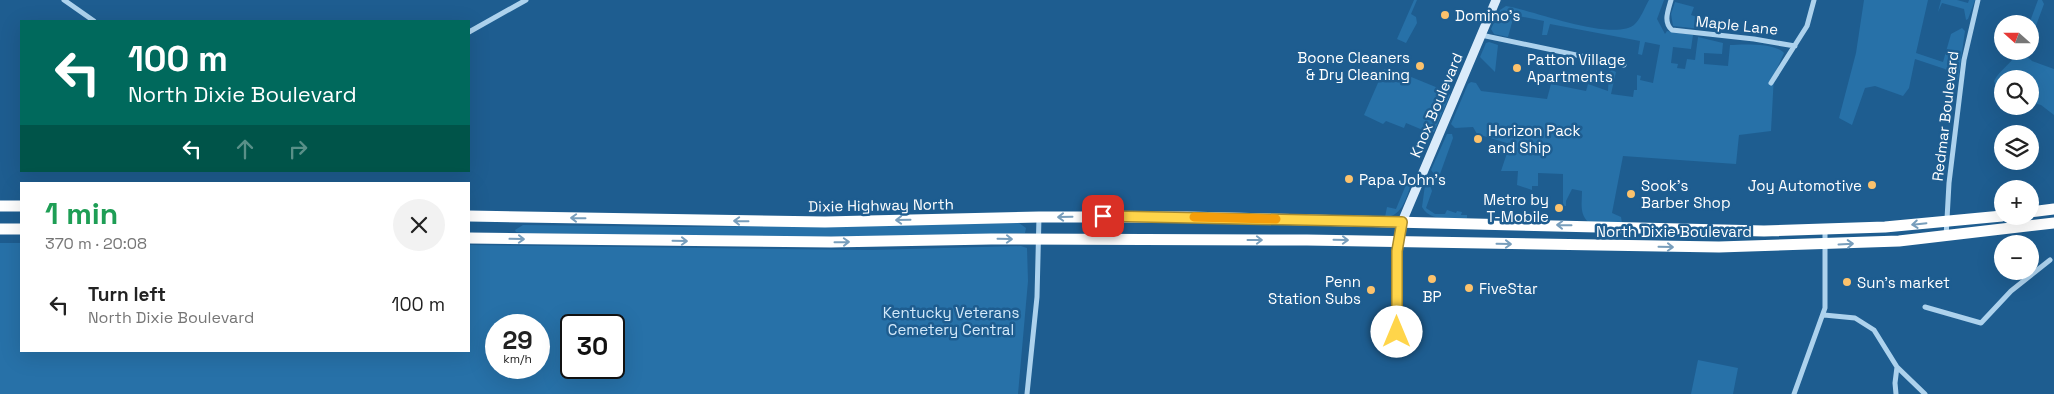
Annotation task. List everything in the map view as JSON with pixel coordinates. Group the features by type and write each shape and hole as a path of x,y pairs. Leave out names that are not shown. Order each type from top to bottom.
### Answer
{"highway":[{"path":"0,206 20,206"},
{"path":"2039,210 2054,208"},
{"name":"Dixie Highway North","path":"470,216 825,222 1039,217 1178,217 1294,220"},
{"name":"North Dixie Boulevard","path":"1294,220 1696,230 1825,230 1994,217"},
{"name":"North Dixie Boulevard","path":"1038,240 1398,241 1707,247 1825,245 1946,237 2054,223"},
{"path":"0,229 20,229"},
{"path":"470,238 831,242 1038,240"}],"main road":[{"name":"Knox Boulevard","path":"1402,222 1496,0"}],"street":[{"path":"64,0 93,20"},
{"path":"470,31 526,0"},
{"name":"Maple Lane","path":"1671,0 1667,24 1675,31 1754,39 1795,46"},
{"path":"1771,83 1795,46 1810,18 1814,0"},
{"name":"Redmar Boulevard","path":"1946,237 1946,221 1964,60 1978,0"},
{"path":"1481,35 1624,65"},
{"path":"1027,394 1037,297 1039,217"},
{"path":"1397,332 1398,241 1402,222"},
{"path":"1794,394 1824,316 1826,298 1825,230"},
{"path":"1925,307 1981,323 2011,290 2050,260"},
{"path":"1824,316 1855,318 1874,330 1897,367 1925,394"},
{"path":"1896,394 1894,383 1897,367"}],"green space":[{"path":"1414,0 1417,0 1411,14 1416,17 1417,23 1406,43 1397,39"},
{"path":"1649,0 1664,0 1657,19 1665,34 1667,31 1693,35 1691,49 1673,47 1671,63 1678,64 1677,68 1685,69 1687,59 1695,60 1698,37 1723,43 1722,54 1704,53 1704,64 1728,66 1730,45 1751,44 1774,47 1784,53 1774,75 1771,131 1739,135 1736,164 1623,156 1612,213 1621,217 1622,223 1589,223 1582,212 1582,191 1572,189 1566,201 1566,206 1563,206 1563,174 1538,173 1538,186 1532,186 1532,190 1517,185 1518,171 1501,171 1510,144 1477,134 1473,127 1455,128 1451,124 1468,84 1471,82 1476,83 1481,91 1547,99 1551,84 1586,91 1588,84 1608,91 1609,72 1612,70 1616,72 1611,94 1633,97 1634,90 1637,90 1637,75 1641,76 1640,80 1653,83 1660,45 1645,42 1642,55 1638,54 1640,41 1550,24 1547,35 1542,35 1544,21 1514,15 1508,37 1494,34 1491,29 1500,10 1506,6 1592,28 1625,29 1637,22"},
{"path":"1864,0 1928,0 1916,53 1943,62 1951,34 1962,28 1965,31 1958,80 1945,69 1915,59 1909,88 1903,96 1875,86 1865,88 1852,125 1839,118 1856,53"},
{"path":"1941,0 1957,0 1968,3 1969,0 1975,0 1966,20 1964,9 1942,3 1938,12"},
{"path":"2038,0 2042,0 2044,4 2039,18 2039,15 2032,15"},
{"path":"1675,2 1694,7 1691,15 1703,19 1701,29 1673,26 1671,14"},
{"path":"1486,43 1498,45 1495,72 1480,57"},
{"path":"2012,60 2031,60 2054,69 2054,115 2039,104 2039,70 2003,70"},
{"path":"1384,69 1392,72 1394,70 1448,92 1450,95 1434,132 1430,133 1406,123 1404,128 1386,121 1383,124 1364,115"},
{"path":"1447,134 1452,134 1453,138 1440,174 1435,175 1431,170"},
{"path":"1403,176 1411,178 1412,181 1406,199 1396,213 1385,217 1387,207 1396,209 1408,180"},
{"path":"1429,183 1432,191 1426,208 1435,214 1445,214 1447,210 1456,213 1457,211 1462,212 1461,215 1467,215 1467,218 1442,218 1426,212 1422,207 1425,185"},
{"path":"1019,223 1026,228 1025,233 806,237 526,233 516,232 515,230 523,225 683,227"},
{"name":"Kentucky Veterans Cemetery Central","path":"0,243 20,243 20,352 470,352 470,245 871,250 1021,246 1027,248 1028,281 1018,394 0,394"},
{"path":"1698,360 1738,368 1733,394 1691,394"}],"slow traffic":[{"path":"1194,217 1276,219"}],"place":[{"name":"Domino's","path":"1445,15"},
{"name":"Boone Cleaners & Dry Cleaning","path":"1420,66"},
{"name":"Patton Village Apartments","path":"1517,68"},
{"name":"Horizon Pack and Ship","path":"1478,139"},
{"name":"Papa John's","path":"1349,179"},
{"name":"Joy Automotive","path":"1872,185"},
{"name":"Sook's Barber Shop","path":"1631,194"},
{"name":"Metro by T-Mobile","path":"1559,208"},
{"name":"BP","path":"1432,279"},
{"name":"Sun’s market","path":"1847,282"},
{"name":"FiveStar","path":"1469,288"},
{"name":"Penn Station Subs","path":"1371,290"}],"route":[{"path":"1103,216 1402,222 1397,251 1397,332"}]}
